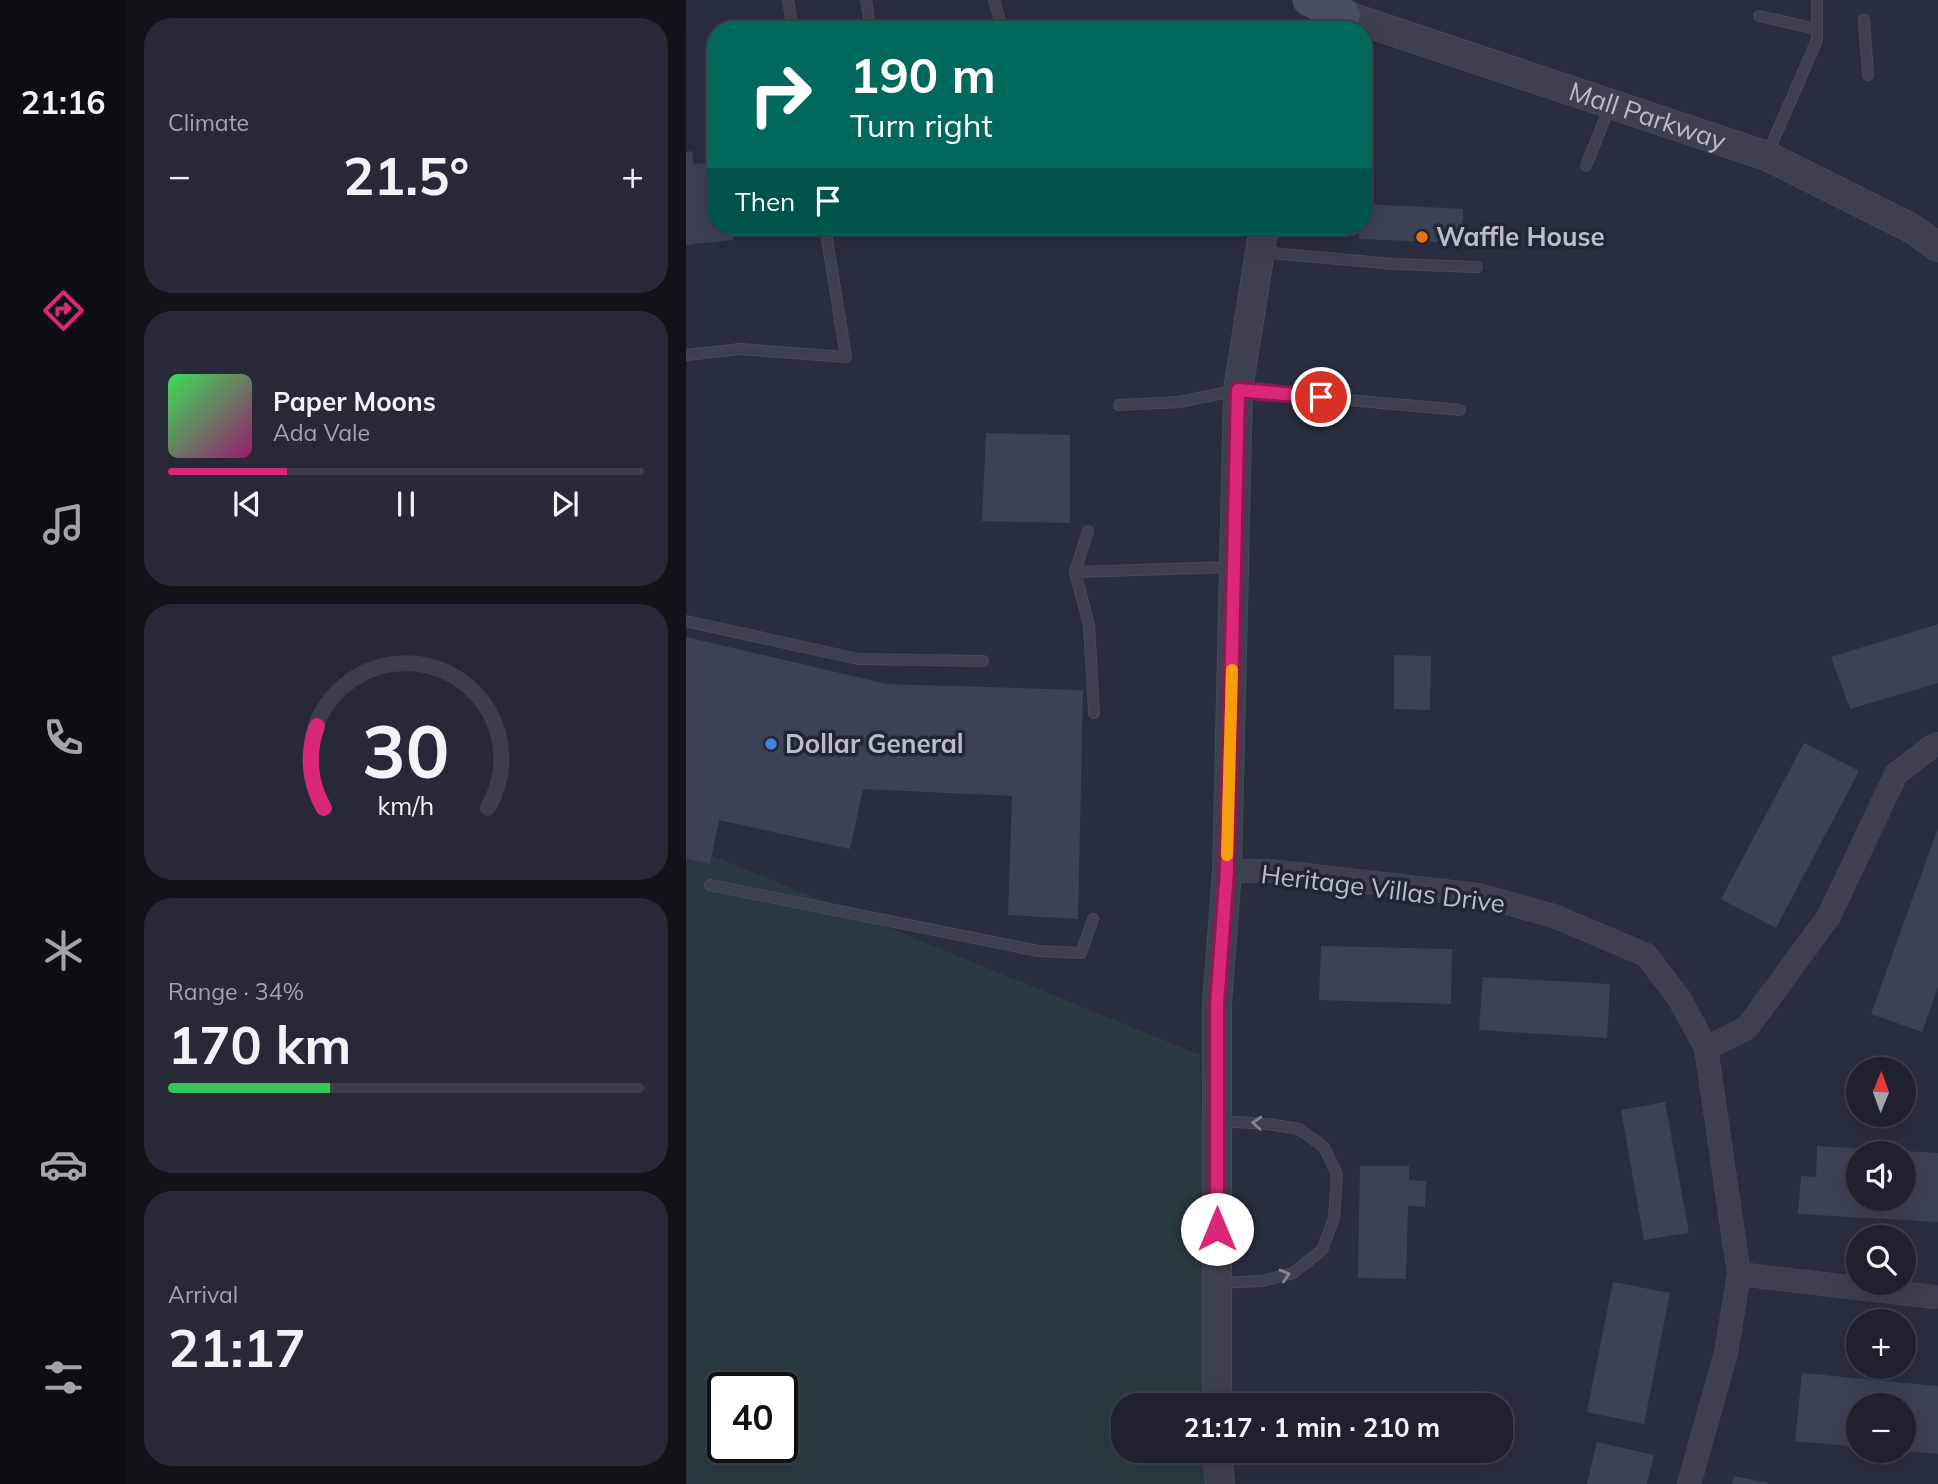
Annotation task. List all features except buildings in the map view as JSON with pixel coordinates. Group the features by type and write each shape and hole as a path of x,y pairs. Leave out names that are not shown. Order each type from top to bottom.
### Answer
{"main road":[{"path":"1309,0 1345,15"}],"street":[{"name":"Mall Parkway","path":"1345,15 1363,21"},
{"name":"Mall Parkway","path":"1372,24 1767,156 1911,228 1938,247"},
{"path":"1217,1393 1217,1004 1227,871 1238,390 1262,239"},
{"path":"1706,1048 1748,1028 1829,916 1896,774 1938,744"},
{"name":"Heritage Villas Drive","path":"1227,871 1270,872 1478,895 1554,916 1646,955 1679,998 1706,1048 1739,1274 1726,1353 1689,1484"},
{"path":"1739,1274 1934,1297"},
{"path":"1218,1463 1220,1484"}],"lane":[{"path":"788,0 792,21"},
{"path":"866,0 870,21"},
{"path":"994,0 1000,21"},
{"path":"1767,156 1817,40 1817,0"},
{"path":"1759,16 1817,29"},
{"path":"1864,20 1868,75"},
{"path":"1586,166 1611,104"},
{"path":"686,355 740,349 846,357 826,235"},
{"path":"1262,239 1394,264 1477,267"},
{"path":"1119,405 1179,402 1238,390 1460,410"},
{"path":"1088,531 1075,572 1089,625 1094,713"},
{"path":"1075,572 1234,567"},
{"path":"686,621 858,659 983,661"},
{"path":"710,885 1038,951 1081,953 1093,919"},
{"path":"1217,1121 1299,1129 1324,1147 1337,1174 1334,1218 1322,1250 1293,1273 1262,1281 1217,1283"}],"shaded area":[{"path":"686,845 1200,1055 1208,1393 1111,1393 1111,1463 1216,1463 1222,1484 686,1484"}],"slow traffic":[{"path":"1227,855 1232,670"}],"place":[{"name":"Waffle House","path":"1422,237"},
{"name":"Dollar General","path":"771,744"}],"route":[{"path":"1217,1229 1217,1004 1227,871 1238,390 1321,397"}]}
